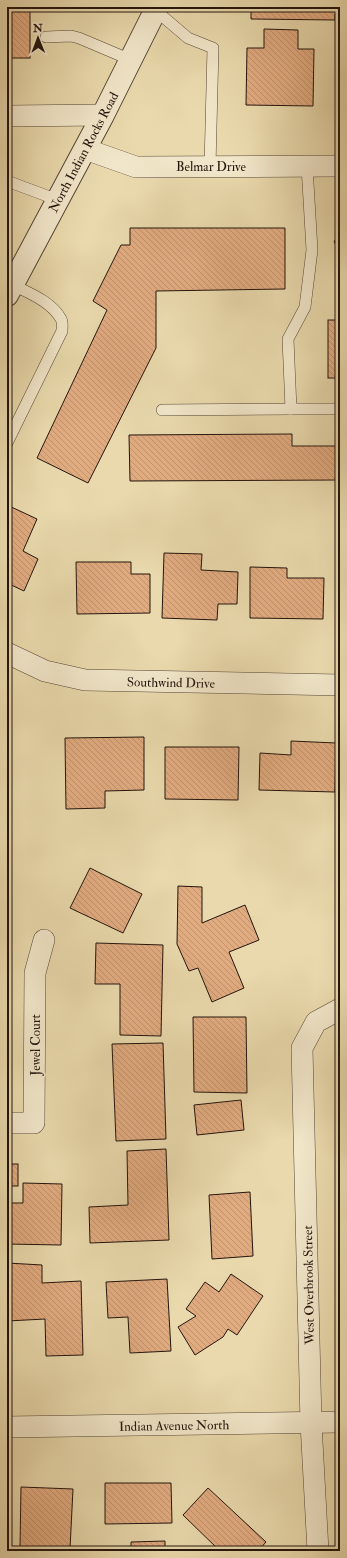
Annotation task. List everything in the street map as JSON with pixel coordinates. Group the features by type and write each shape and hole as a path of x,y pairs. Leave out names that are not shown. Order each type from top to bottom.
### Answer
{"street":[{"name":"North Indian Rocks Road","path":"11,281 58,200 103,115 156,9"},
{"path":"7,116 103,115"},
{"name":"Belmar Drive","path":"85,149 136,167 340,166"},
{"name":"Southwind Drive","path":"7,653 45,671 85,680 340,685"},
{"name":"Jewel Court","path":"7,1123 34,1123 36,973 44,940"},
{"name":"West Overbrook Street","path":"318,1551 311,1423 302,1048 316,1022 340,1009"},
{"name":"Indian Avenue North","path":"7,1427 340,1422"}],"lane":[{"path":"156,9 188,38 213,48 210,166"},
{"path":"46,37 71,36 79,38 131,60"},
{"path":"291,409 288,339 304,307 312,250 307,166"},
{"path":"7,180 58,200"},
{"path":"7,443 62,331 62,320 53,310 40,299 11,281"},
{"path":"162,410 340,409"}],"building":[{"path":"7,7 30,7 30,58 7,58"},
{"path":"251,7 340,7 340,14 335,14 335,20 251,19"},
{"path":"264,29 298,30 298,49 314,49 313,106 246,105 247,48 264,48"},
{"path":"130,228 285,228 285,289 156,291 156,348 88,483 37,458 107,310 93,301 121,245 130,245"},
{"path":"340,239 340,255 334,241"},
{"path":"328,320 340,320 340,378 328,378"},
{"path":"292,434 292,446 340,446 340,480 130,481 129,435"},
{"path":"7,505 37,519 23,551 38,559 24,591 7,583"},
{"path":"164,553 202,554 201,570 238,572 237,604 218,604 217,620 162,618"},
{"path":"76,562 131,562 131,574 150,574 150,613 77,614"},
{"path":"250,567 287,568 287,578 324,578 323,619 250,618"},
{"path":"340,575 340,621 339,621"},
{"path":"144,737 144,790 105,791 105,808 66,809 65,738"},
{"path":"291,741 336,743 335,792 259,790 260,753 291,755"},
{"path":"165,747 239,747 238,800 165,799"},
{"path":"90,868 142,894 123,933 70,908"},
{"path":"178,886 202,887 202,923 245,905 259,940 229,952 244,988 212,1002 198,968 189,971 177,944"},
{"path":"96,943 163,945 161,1036 120,1035 120,984 95,984"},
{"path":"193,1017 246,1017 247,1093 194,1092"},
{"path":"163,1043 166,1139 116,1141 112,1044"},
{"path":"241,1100 244,1130 197,1135 194,1105"},
{"path":"166,1149 169,1240 90,1243 89,1207 128,1205 127,1151"},
{"path":"7,1164 18,1164 18,1186 7,1186"},
{"path":"23,1183 62,1184 61,1245 7,1244 7,1203 23,1203"},
{"path":"250,1192 253,1256 212,1259 209,1195"},
{"path":"7,1263 42,1265 42,1283 81,1281 83,1355 46,1356 45,1319 7,1321"},
{"path":"231,1274 263,1296 237,1335 228,1329 223,1337 195,1355 178,1327 196,1316 186,1309 205,1282 219,1292"},
{"path":"167,1279 171,1351 130,1353 128,1317 108,1318 106,1282"},
{"path":"105,1483 171,1483 172,1523 105,1524"},
{"path":"21,1487 73,1489 70,1549 20,1547"},
{"path":"208,1488 266,1542 258,1551 220,1551 183,1515"},
{"path":"165,1541 165,1551 131,1551 131,1542"}]}
